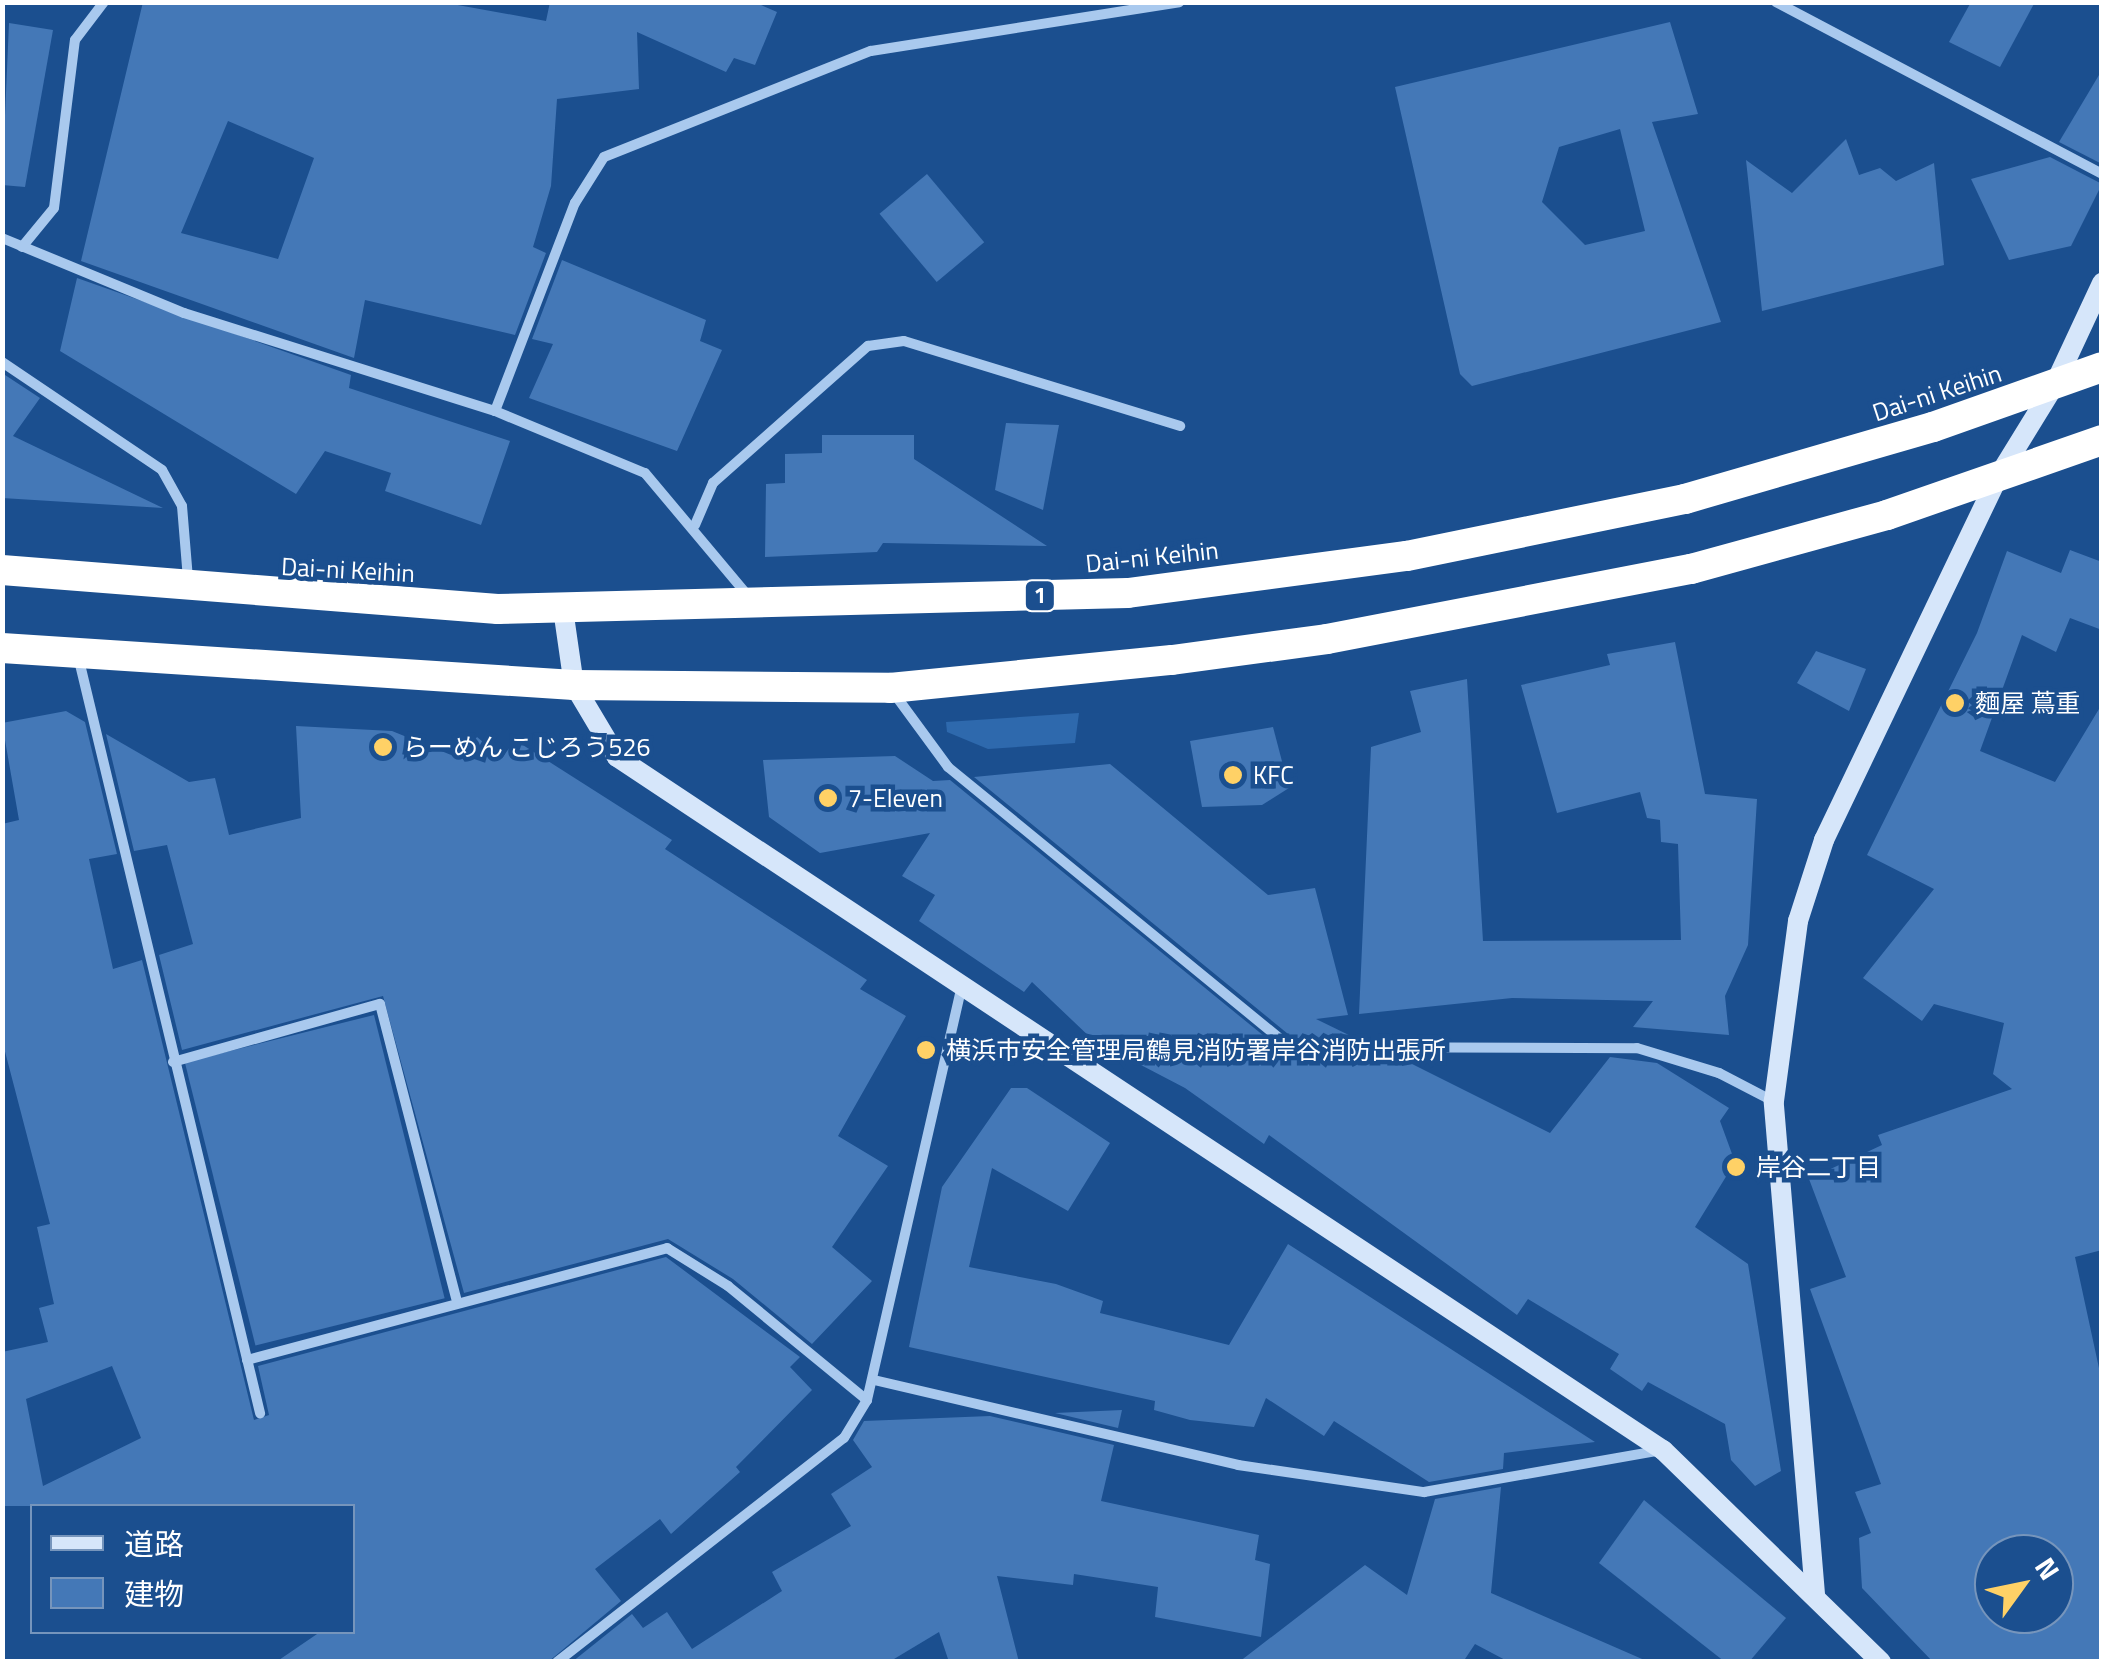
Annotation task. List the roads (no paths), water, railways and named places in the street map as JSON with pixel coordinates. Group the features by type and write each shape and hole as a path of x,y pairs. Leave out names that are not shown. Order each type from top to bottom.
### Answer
{"highway":[{"name":"Dai-ni Keihin","path":"2,570 189,590 563,609 1128,593 1407,556 1685,499 2054,386 2102,367"},
{"path":"2,648 574,685 890,688 1327,639 1691,569 1998,477 2102,440"}],"street":[{"path":"22,247 54,208 75,40 104,2"},
{"path":"495,410 575,203 604,157 871,51 1179,2"},
{"path":"1776,2 2102,174"},
{"path":"2,238 184,313 495,410 646,473 695,525 756,606"},
{"path":"1816,1594 1774,1102 1786,986 1810,876 1998,477 2054,386 2102,283"},
{"path":"695,525 713,483 868,346 904,342 1180,426"},
{"path":"2,362 162,470 182,506 189,590"},
{"path":"563,609 574,685 617,757 961,989 1664,1450 1816,1594 1880,1662"},
{"path":"77,652 260,1413"},
{"path":"890,688 948,767 1290,1046 1637,1048 1718,1073 1774,1102"},
{"path":"557,1662 844,1438 868,1400 961,989"},
{"path":"173,1062 380,1004 456,1298"},
{"path":"247,1360 456,1298 666,1248 728,1286 868,1400"},
{"path":"874,1380 1238,1465 1424,1492 1664,1450"}],"place":[{"name":"麵屋 蔦重","path":"1955,703"},
{"name":"らーめん こじろう526","path":"383,747"},
{"name":"KFC","path":"1233,775"},
{"name":"7-Eleven","path":"828,798"},
{"name":"横浜市安全管理局鶴見消防署岸谷消防出張所","path":"926,1050"},
{"name":"岸谷二丁目","path":"1736,1167"}]}
